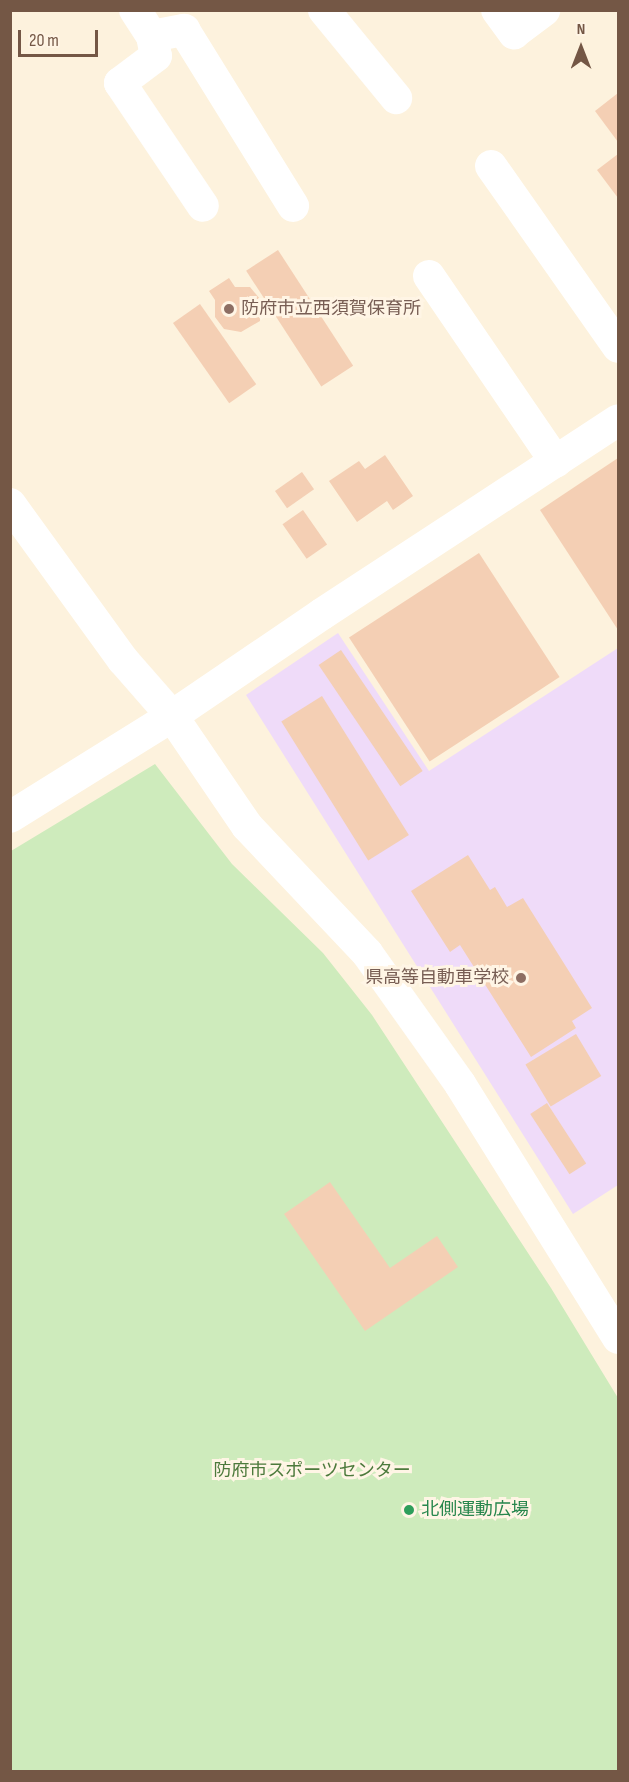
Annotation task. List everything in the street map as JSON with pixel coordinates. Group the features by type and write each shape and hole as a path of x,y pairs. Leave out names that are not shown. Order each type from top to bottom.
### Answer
{"street":[{"path":"324,10 396,98"},
{"path":"498,10 514,33 544,10"},
{"path":"143,23 184,30 294,206"},
{"path":"143,23 156,56 120,83 203,206"},
{"path":"491,166 618,347"},
{"path":"429,276 556,462"},
{"path":"10,817 172,716 322,614 618,420"},
{"path":"10,504 123,660 172,716 247,826 367,953 460,1084 618,1338"}],"shaded area":[{"name":"県高等自動車学校","path":"338,633 429,771 618,648 618,1185 573,1214 246,695"}],"green space":[{"name":"防府市スポーツセンター","path":"155,764 232,864 323,953 372,1015 551,1288 618,1398 618,1771 11,1772 11,851"}],"building":[{"path":"618,93 618,142 595,111"},
{"path":"618,154 618,198 597,170"},
{"path":"278,250 353,366 321,386 246,271"},
{"path":"229,278 235,287 250,287 260,299 260,321 241,332 224,329 215,317 215,300 209,291"},
{"path":"200,304 256,384 229,403 173,323"},
{"path":"385,455 413,496 393,510 387,501 357,522 329,481 359,461 365,469"},
{"path":"618,458 618,630 540,510"},
{"path":"302,472 314,489 287,508 275,491"},
{"path":"303,510 327,544 307,559 283,524"},
{"path":"479,553 560,677 430,762 349,637"},
{"path":"341,650 423,771 400,786 319,665"},
{"path":"322,696 409,835 368,861 281,721"},
{"path":"468,855 490,890 495,887 507,907 523,898 592,1008 572,1021 576,1028 531,1057 460,945 450,952 411,891"},
{"path":"576,1034 601,1076 551,1106 525,1064"},
{"path":"547,1103 586,1163 569,1174 530,1114"},
{"path":"330,1182 390,1268 437,1236 458,1267 365,1331 284,1214"}],"place":[{"name":"防府市立西須賀保育所","path":"229,309"},
{"name":"県高等自動車学校","path":"521,978"},
{"name":"北側運動広場","path":"409,1510"}]}
